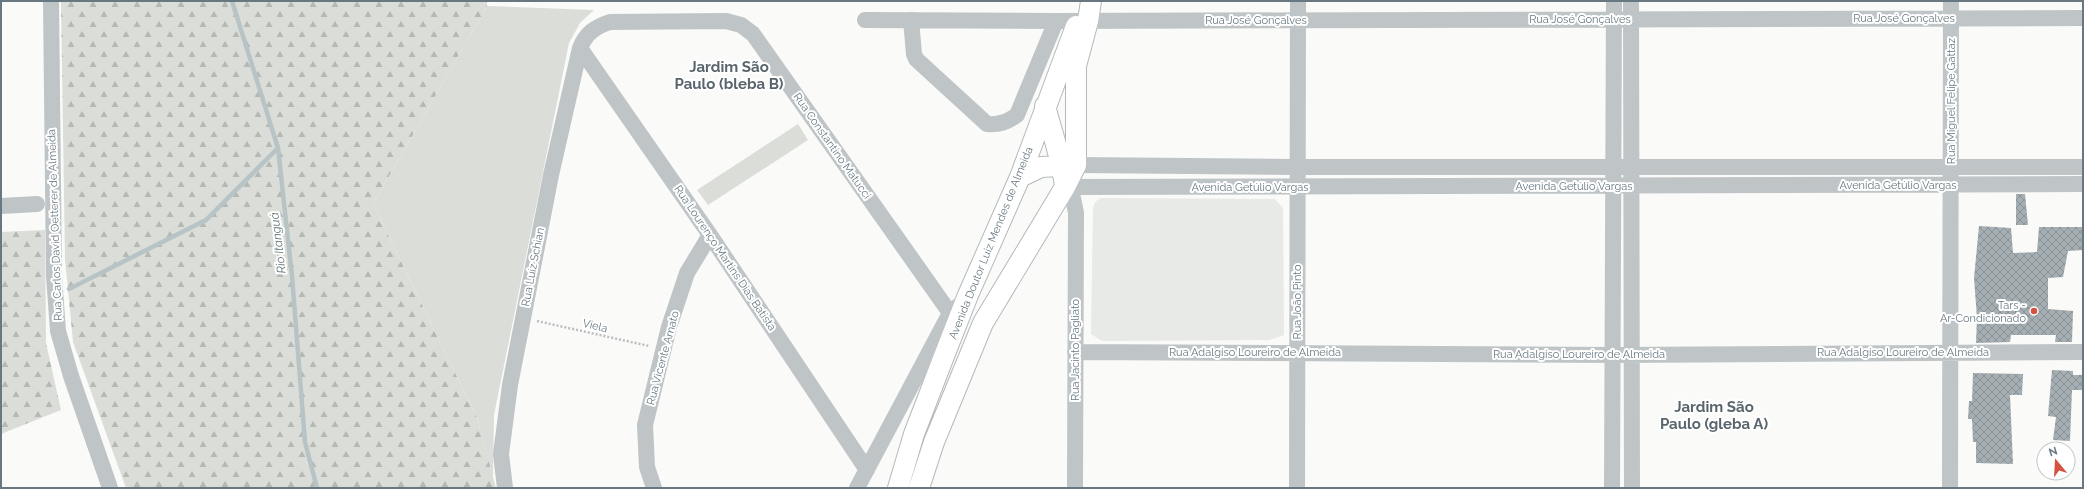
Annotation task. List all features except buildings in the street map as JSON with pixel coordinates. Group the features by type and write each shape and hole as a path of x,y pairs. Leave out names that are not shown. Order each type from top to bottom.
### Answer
{"main road":[{"name":"Avenida Doutor Luiz Mendes de Almeida","path":"898,488 940,348 968,295 1020,177 1045,106 1083,21 1090,1"},
{"name":"Avenida Doutor Luiz Mendes de Almeida","path":"919,488 934,442 983,323 1065,187 1069,165 1076,66 1083,21"},
{"path":"1045,106 1055,146 1069,165"},
{"path":"1020,177 1041,167 1069,165"}],"street":[{"name":"Rua Carlos David Oetterer de Almeida","path":"51,1 54,276 58,331 71,376 110,488"},
{"path":"1296,167 1298,1"},
{"path":"1612,488 1612,166 1614,1"},
{"path":"1631,1 1632,488"},
{"name":"Rua Miguel Felipe Gattaz","path":"1950,488 1951,1"},
{"name":"Rua José Gonçalves","path":"864,20 1083,21 2083,18"},
{"path":"911,20 914,54 916,59 987,124 996,125 1007,122 1017,115 1056,21"},
{"name":"Rua Constantino Matucci","path":"580,48 584,38 590,31 610,22 726,21 741,25 747,29 753,34 950,313"},
{"name":"Rua Lourenço Martins Dias Batista","path":"580,48 710,235 867,470"},
{"name":"Rua Luiz Schian","path":"505,488 501,454 510,385 551,175 580,48"},
{"name":"Avenida Getúlio Vargas","path":"1069,165 1296,167 2083,167"},
{"name":"Rua João Pinto","path":"1296,167 1297,488"},
{"name":"Avenida Getúlio Vargas","path":"1065,187 2083,184"},
{"name":"Rua Jacinto Pagliato","path":"1065,187 1073,198 1076,213 1075,488"},
{"path":"1,206 37,204"},
{"path":"1053,207 1064,204 1069,206 1076,213"},
{"name":"Rua Vicente Amato","path":"654,488 647,467 646,424 664,349 687,273 710,235"},
{"path":"857,488 940,348 950,313 968,295"},
{"name":"Rua Adalgiso Loureiro de Almeida","path":"1075,352 1631,354 2083,352"}],"path":[{"name":"Viela","path":"524,318 664,349"}],"shaded area":[{"path":"1101,198 1275,199 1283,208 1284,335 1269,340 1102,341 1091,334 1093,208 1095,202"}],"green space":[{"path":"61,1 487,1 487,6 373,204 477,418 496,488 126,488 73,342 65,259"},
{"path":"487,6 594,10 580,23 569,43 494,415 493,478 477,418 373,204"},
{"path":"798,124 808,140 708,205 697,190"},
{"path":"45,230 46,343 61,410 1,434 1,232"}],"waterway":[{"name":"Rio Itanguá","path":"232,1 278,148 292,276 305,442 317,488"},
{"path":"69,289 206,220 278,148"}],"place":[{"name":"Tars - Ar-Condicionado","path":"2034,311"}],"district":[{"name":"Jardim São Paulo (bleba B)","path":"729,76"},
{"name":"Jardim São Paulo (gleba A)","path":"1714,416"}]}
